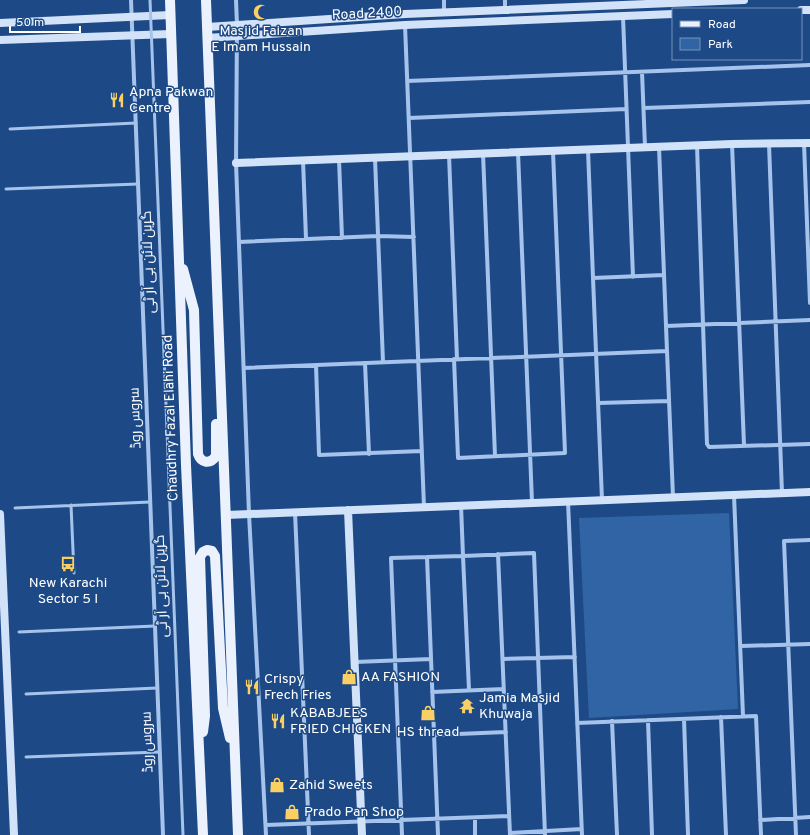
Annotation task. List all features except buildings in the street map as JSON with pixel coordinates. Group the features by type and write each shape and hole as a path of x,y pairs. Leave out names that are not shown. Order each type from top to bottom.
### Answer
{"main road":[{"name":"Chaudhry Fazal Elahi Road","path":"170,0 187,472 203,835"},
{"path":"206,0 238,835"},
{"path":"179,250 194,310 198,454 200,459 206,462 212,461 216,453 213,332 217,286"},
{"path":"199,754 205,716 200,557 202,552 207,550 212,551 215,556 223,708 236,765"}],"street":[{"name":"سروس روڈ","path":"131,0 163,835"},
{"path":"236,0 236,163 249,514 266,835"},
{"path":"444,0 444,13"},
{"path":"505,0 505,10"},
{"name":"Road 2400","path":"207,27 444,13 744,0"},
{"name":"Road 2400","path":"207,38 405,25 672,14"},
{"path":"0,24 170,15"},
{"path":"623,16 633,277"},
{"path":"405,25 424,507"},
{"path":"0,40 171,34"},
{"path":"407,81 810,65"},
{"path":"642,72 645,147"},
{"path":"644,108 810,102"},
{"path":"409,118 626,109"},
{"path":"236,163 659,146 807,143 810,303"},
{"path":"732,144 744,445"},
{"path":"769,144 782,493"},
{"path":"697,145 707,444 709,447 810,444"},
{"path":"659,146 673,497"},
{"path":"588,149 602,500"},
{"path":"449,155 458,458 565,453 553,151"},
{"path":"518,152 532,502"},
{"path":"483,153 495,456"},
{"path":"375,158 383,362"},
{"path":"339,159 342,238"},
{"path":"303,160 306,239"},
{"path":"239,242 378,236 414,237"},
{"path":"593,278 664,275"},
{"path":"666,326 810,320"},
{"path":"244,368 667,351"},
{"path":"365,363 369,454"},
{"path":"316,365 319,456 422,451"},
{"path":"598,403 669,401"},
{"path":"226,515 810,492"},
{"path":"734,495 744,716"},
{"path":"568,501 582,835"},
{"path":"461,505 469,690"},
{"path":"348,510 362,835"},
{"path":"295,512 309,835"},
{"path":"0,514 14,835"},
{"path":"796,835 784,542 810,540"},
{"path":"402,835 391,558 534,553 545,833"},
{"path":"498,554 510,834 545,833 582,829"},
{"path":"427,557 438,835"},
{"path":"741,646 810,644"},
{"path":"503,659 574,656"},
{"path":"355,662 431,659"},
{"path":"432,692 504,689"},
{"path":"577,723 756,716 761,835"},
{"path":"721,717 726,835"},
{"path":"684,719 688,835"},
{"path":"648,720 652,835"},
{"path":"612,722 617,835"},
{"path":"434,735 506,732"},
{"path":"266,826 509,816"},
{"path":"475,818 476,835"},
{"path":"760,820 810,818"}],"lane":[{"name":"گرین لائن بی آر ٹی","path":"150,0 183,835"},
{"path":"10,129 136,123"},
{"path":"6,189 138,184"},
{"path":"15,508 150,502"},
{"path":"71,505 74,573"},
{"path":"19,632 155,626"},
{"path":"26,694 157,688"},
{"path":"26,757 159,752"}],"green space":[{"path":"729,513 738,709 589,718 579,518"}],"place":[{"name":"Masjid Faizan E Imam Hussain","path":"261,12"},
{"name":"Apna Pakwan Centre","path":"117,100"},
{"name":"New Karachi Sector 5 I","path":"68,564"},
{"name":"AA FASHION","path":"349,677"},
{"name":"Crispy Frech Fries","path":"252,687"},
{"name":"Jamia Masjid Khuwaja","path":"467,706"},
{"name":"HS thread","path":"428,713"},
{"name":"KABABJEES FRIED CHICKEN","path":"278,721"},
{"name":"Zahid Sweets","path":"277,785"},
{"name":"Prado Pan Shop","path":"292,812"}]}
